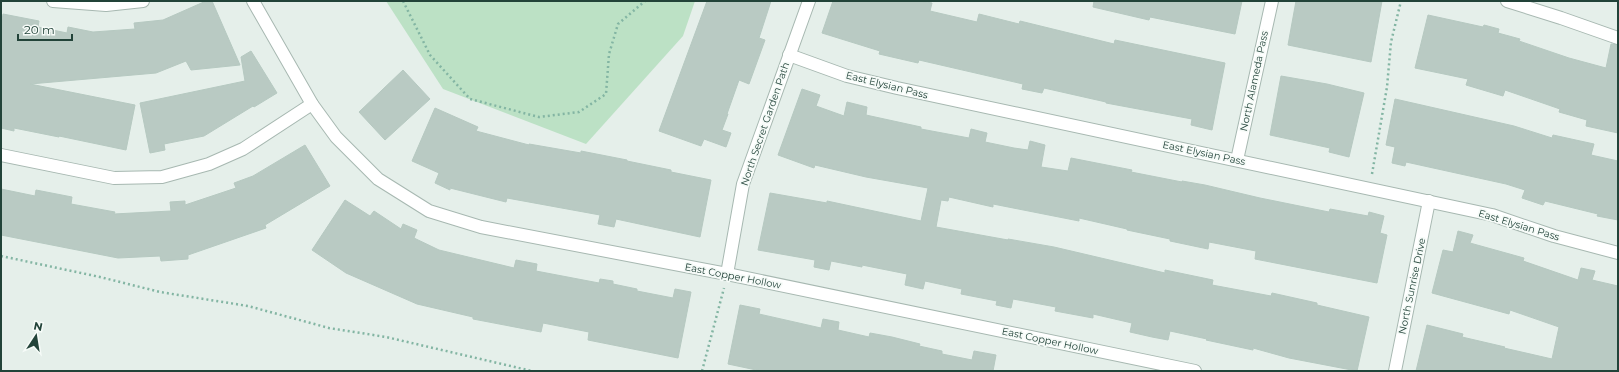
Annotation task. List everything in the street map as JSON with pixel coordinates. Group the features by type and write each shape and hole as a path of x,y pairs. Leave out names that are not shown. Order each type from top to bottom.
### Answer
{"street":[{"path":"53,1 106,5 143,1"},
{"name":"East Copper Hollow","path":"253,1 312,104 336,137 378,179 429,211 481,227 727,274 1195,371"},
{"name":"North Secret Garden Path","path":"727,274 743,184 809,1"},
{"name":"North Alameda Pass","path":"1237,160 1272,1"},
{"path":"1507,1 1618,38"},
{"name":"East Elysian Pass","path":"789,55 847,76 897,88 1492,215 1554,236 1618,253"},
{"path":"1,155 114,178 162,177 209,164 243,149 312,104"},
{"name":"North Sunrise Drive","path":"1395,371 1429,201"}],"path":[{"path":"403,1 430,55 470,99 538,117 579,112 606,94 610,54 618,24 645,1"},
{"path":"1368,188 1387,87 1391,42 1401,1"},
{"path":"1,256 100,277 160,292 248,306 329,328 386,337 532,371"},
{"path":"702,371 727,274"}],"green space":[{"path":"386,1 695,1 683,36 586,144 443,89"}],"building":[{"path":"206,1 212,1 240,65 191,70 186,61 156,73 30,84 135,105 126,150 14,128 14,131 1,128 1,26 3,14 39,21 38,27 67,33 68,27 93,32 135,29 134,23 163,20"},
{"path":"707,1 771,1 759,38 765,40 749,84 739,80 722,130 731,133 726,147 704,139 701,146 659,131"},
{"path":"833,1 920,1 932,3 930,11 977,22 979,14 1019,24 1020,21 1114,44 1115,40 1225,63 1212,130 1191,125 1192,119 1106,103 1044,88 1042,93 1022,89 1023,84 919,60 918,63 879,54 880,51 822,33"},
{"path":"1094,1 1242,1 1235,34 1150,17 1149,20 1093,7"},
{"path":"1296,1 1382,1 1371,62 1288,45"},
{"path":"1428,15 1499,29 1498,33 1520,39 1519,41 1569,58 1606,68 1611,44 1618,45 1618,133 1586,126 1587,120 1559,112 1560,109 1505,90 1503,96 1466,85 1468,79 1415,68"},
{"path":"251,51 277,93 204,136 164,144 165,150 150,153 140,103 245,81 241,57"},
{"path":"403,70 430,99 385,140 359,112"},
{"path":"1281,76 1327,84 1364,93 1349,157 1329,152 1330,148 1270,135"},
{"path":"802,89 820,95 816,106 844,116 847,102 867,107 866,115 921,127 921,129 969,138 971,129 987,133 985,142 1028,150 1030,141 1045,145 1041,167 1068,171 1071,158 1132,170 1131,172 1205,185 1329,212 1330,209 1368,216 1369,212 1384,216 1380,233 1387,235 1377,283 1255,259 1256,251 1209,242 1208,249 1079,218 1079,221 993,204 993,207 949,197 948,201 941,200 936,227 1054,247 1165,273 1165,270 1213,280 1212,285 1271,296 1272,293 1369,317 1357,371 1289,358 1253,348 1253,350 1170,331 1168,340 1152,337 1130,332 1132,323 1093,314 1093,318 1055,311 1056,307 1013,299 1011,308 996,305 997,301 961,294 962,289 925,281 923,289 905,285 907,274 862,265 862,267 831,261 829,270 814,267 815,260 758,250 770,193 827,203 827,201 921,221 928,188 866,177 815,165 814,168 778,155"},
{"path":"1395,99 1514,126 1552,138 1553,135 1594,144 1591,155 1618,161 1618,220 1597,216 1598,214 1545,201 1543,205 1522,198 1525,190 1506,184 1406,162 1405,166 1392,163 1395,147 1386,145"},
{"path":"435,108 478,127 476,131 529,145 581,153 581,151 627,160 671,170 671,172 711,180 700,237 616,219 614,227 598,224 600,215 507,198 506,202 450,188 450,190 435,183 439,173 412,161"},
{"path":"305,145 330,186 265,225 266,228 188,255 188,259 161,261 160,256 118,258 1,235 1,189 35,196 36,190 72,197 71,204 115,212 114,214 171,211 170,202 185,201 185,205 236,188 234,183 253,176"},
{"path":"345,200 370,216 374,211 401,229 403,224 417,230 414,238 439,250 514,268 516,260 537,264 536,271 599,283 600,279 613,281 613,284 637,289 637,291 673,298 675,289 691,292 678,358 588,340 589,332 543,323 541,332 473,319 473,317 417,304 346,273 312,250"},
{"path":"1458,231 1473,235 1470,243 1524,258 1523,261 1578,280 1581,268 1595,271 1592,280 1618,286 1618,371 1416,371 1427,325 1463,334 1462,337 1552,359 1559,327 1510,310 1509,314 1432,293 1443,250 1453,252"},
{"path":"740,305 760,309 759,314 821,328 823,319 839,322 838,330 869,337 870,333 892,337 920,344 919,346 942,351 942,354 972,360 974,351 996,355 993,371 761,371 728,364"}]}
